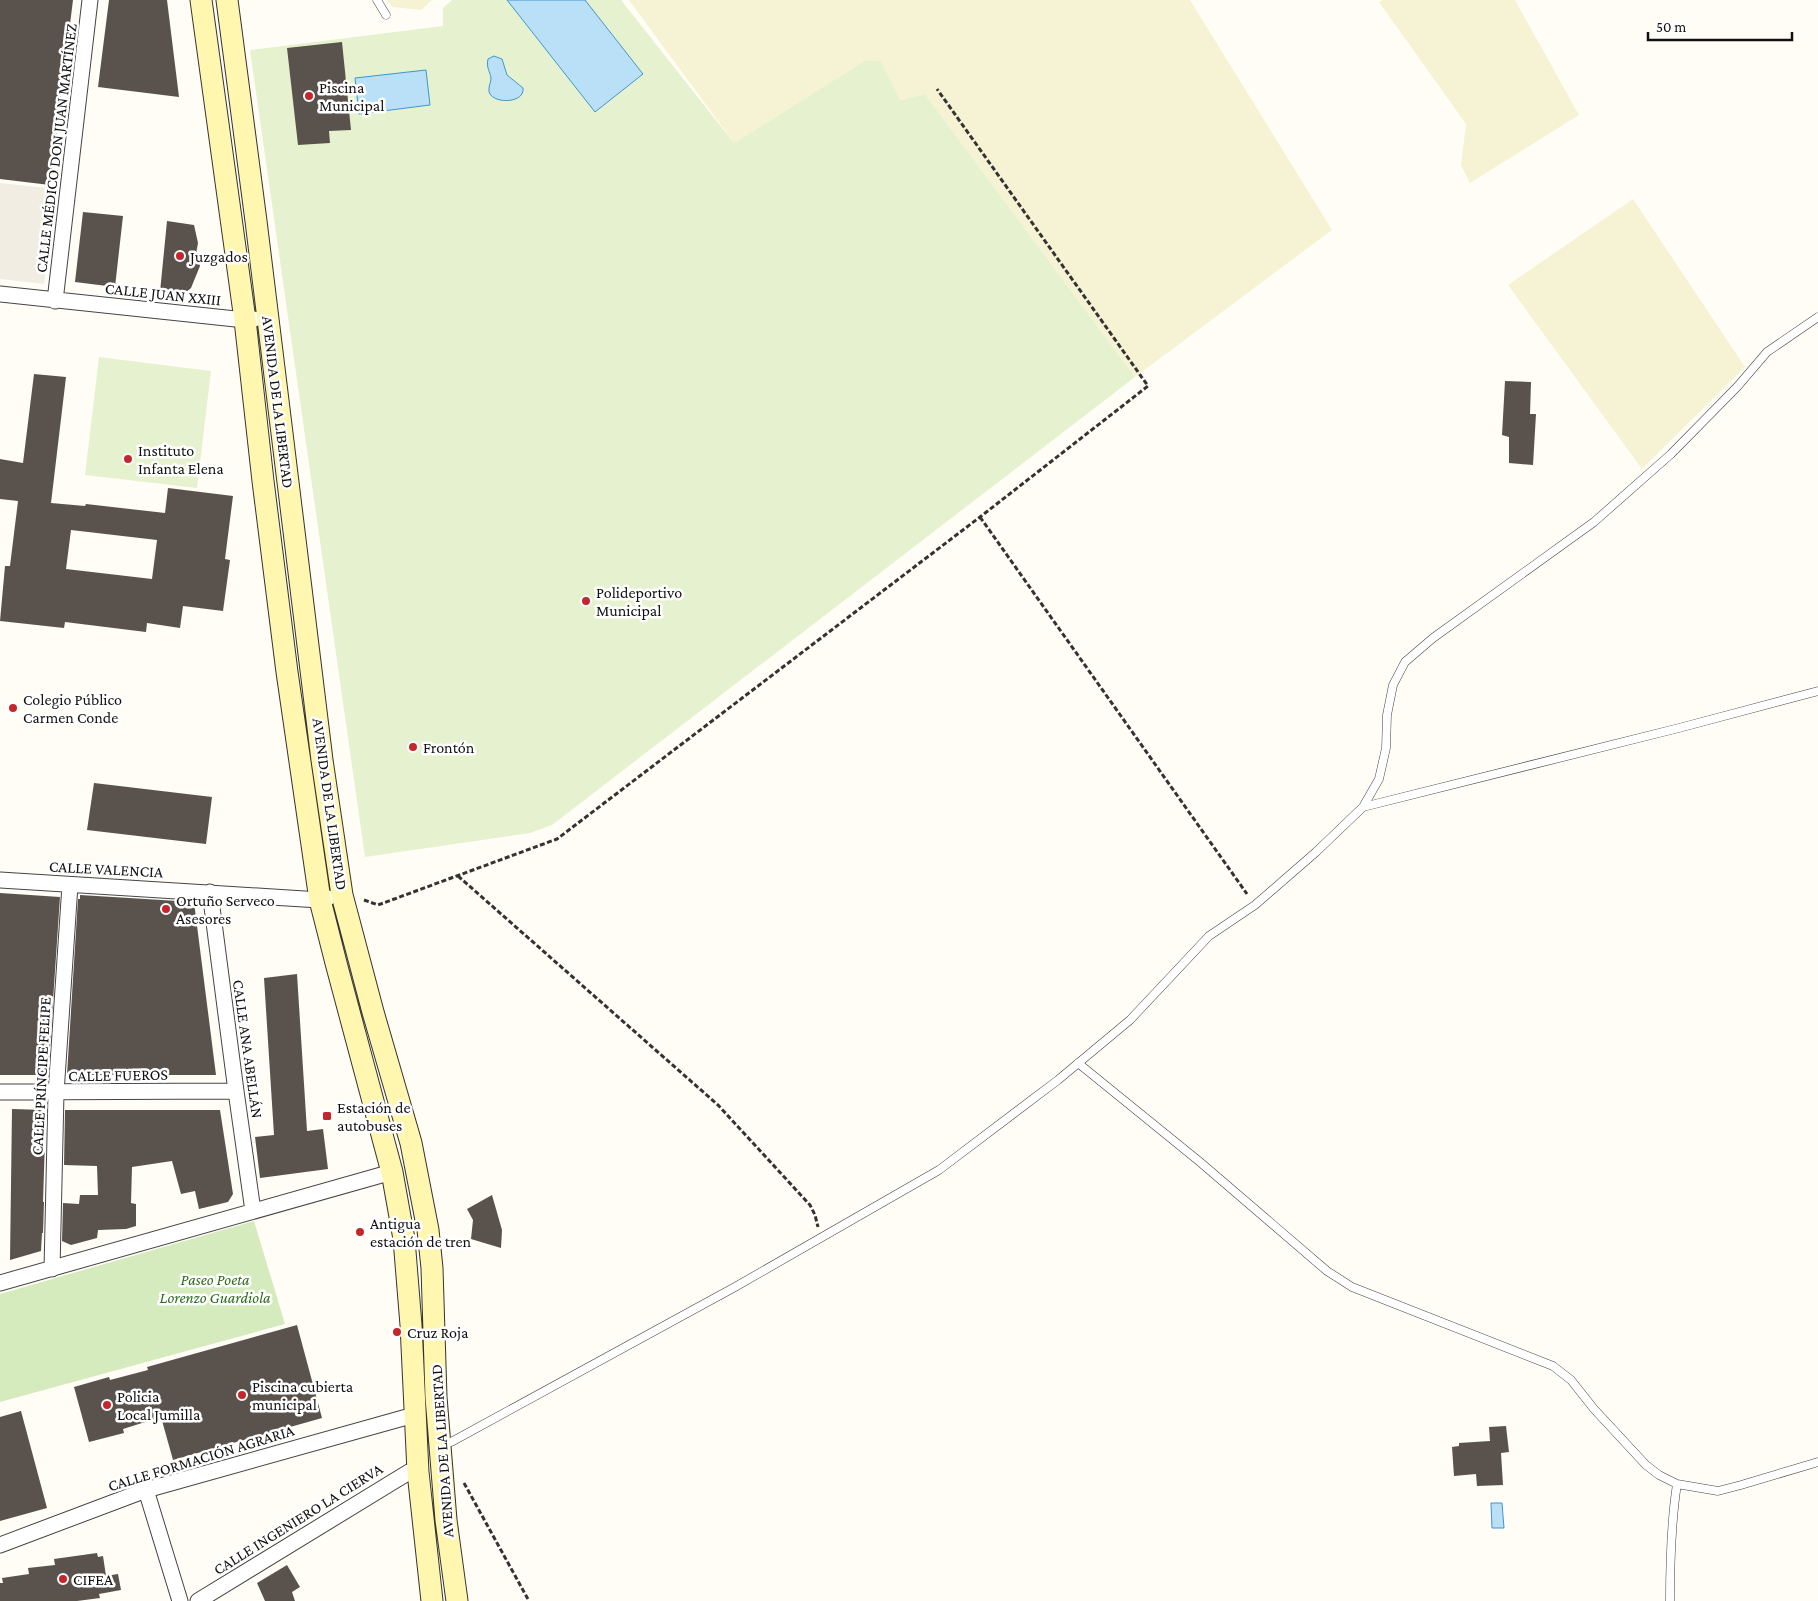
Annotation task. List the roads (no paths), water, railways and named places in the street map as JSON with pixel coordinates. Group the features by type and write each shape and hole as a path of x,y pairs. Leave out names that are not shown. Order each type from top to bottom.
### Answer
{"main road":[{"path":"201,0 245,320 287,672 320,900 392,1172 400,1214 407,1271 418,1472 432,1601"},
{"name":"AVENIDA DE LA LIBERTAD","path":"226,0 324,769 351,896 370,1003 411,1143 428,1230 432,1268 436,1397 446,1520 457,1601"}],"street":[{"name":"CALLE MÉDICO DON JUAN MARTÍNEZ","path":"55,300 90,0"},
{"name":"CALLE JUAN XXIII","path":"0,294 245,320 268,318"},
{"name":"CALLE VALENCIA","path":"0,880 320,900 351,896"},
{"name":"CALLE PRÍNCIPE FELIPE","path":"52,1269 56,1093 70,885"},
{"name":"CALLE ANA ABELLÁN","path":"210,892 253,1211"},
{"name":"CALLE FUEROS","path":"0,1092 236,1091"},
{"path":"0,1283 392,1172"},
{"name":"CALLE FORMACIÓN AGRARIA","path":"0,1545 146,1490 414,1415"},
{"name":"CALLE INGENIERO LA CIERVA","path":"198,1601 409,1472 418,1472"},
{"path":"146,1490 180,1601"}],"lane":[{"path":"377,0 386,15"},
{"path":"440,1446 815,1242 939,1170 1078,1063 1130,1020 1209,936 1255,905 1363,807 1379,779 1386,748 1387,715 1393,685 1405,662 1433,638 1594,522 1671,454 1737,387 1767,352 1818,317"},
{"path":"1363,807 1679,728 1818,690"},
{"path":"1078,1063 1200,1162 1327,1271 1352,1287 1553,1366 1571,1380 1594,1409 1646,1465 1659,1475 1677,1484 1718,1491 1818,1462"},
{"path":"1670,1601 1670,1543 1677,1484"}],"water":[{"path":"507,0 585,0 643,74 595,112"},
{"path":"494,56 502,59 507,75 523,88 520,97 504,100 493,97 490,94 491,78 488,59"},
{"path":"426,70 430,105 359,114 355,78"},
{"path":"1491,1503 1502,1503 1504,1528 1492,1528"}],"place":[{"name":"Piscina Municipal","path":"309,96"},
{"name":"Juzgados","path":"180,256"},
{"name":"Instituto Infanta Elena","path":"128,459"},
{"name":"Polideportivo Municipal","path":"586,601"},
{"name":"Colegio Público Carmen Conde","path":"13,708"},
{"name":"Frontón","path":"413,747"},
{"name":"Ortuño Serveco Asesores","path":"166,909"},
{"name":"Estación de autobuses","path":"327,1116"},
{"name":"Antigua estación de tren","path":"360,1232"},
{"name":"Cruz Roja","path":"397,1332"},
{"name":"Piscina cubierta municipal","path":"242,1395"},
{"name":"Policia Local Jumilla","path":"107,1405"},
{"name":"CIFEA","path":"63,1579"}],"park label":[{"name":"Paseo Poeta Lorenzo Guardiola","path":"215,1288"}]}
